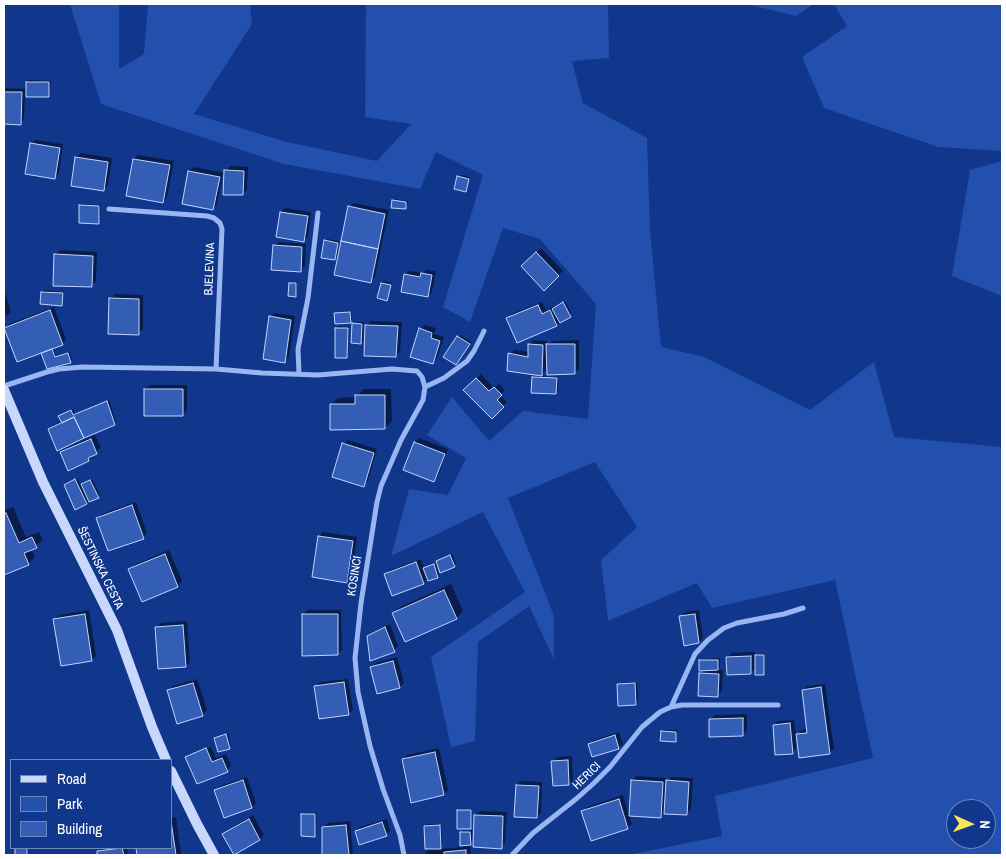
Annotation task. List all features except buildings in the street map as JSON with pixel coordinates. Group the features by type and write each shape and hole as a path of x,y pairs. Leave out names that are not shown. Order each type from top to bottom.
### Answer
{"main road":[{"name":"ŠESTINSKA CESTA","path":"4,390 43,482 117,630 166,759"},
{"path":"172,773 214,855"}],"street":[{"name":"BJELEVINA","path":"109,209 207,216 214,218 220,223 222,229 216,369"},
{"path":"299,374 298,349 308,298 318,213"},
{"path":"4,386 46,372 70,367 216,369 299,374 336,374 392,368 417,371 422,377 425,387 444,378 467,361 484,331"},
{"name":"KOSINCI","path":"404,855 396,822 383,789 370,746 357,683 355,658 361,603 381,486 397,449 423,400 425,387"},
{"path":"671,707 695,654 708,640 724,628 737,623 784,614 803,608"},
{"name":"HERICI","path":"512,855 533,833 576,800 604,772 650,719 671,707 682,705 778,705"}],"green space":[{"path":"70,4 119,4 119,69 144,54 148,4 250,4 252,24 194,114 287,142 377,161 411,124 365,117 366,4 608,4 609,58 572,61 583,103 647,138 650,231 661,347 704,357 810,410 874,362 894,437 1002,447 1002,855 628,855 722,836 715,796 873,758 835,580 712,608 697,583 608,621 601,560 637,527 595,462 508,498 554,616 554,659 529,606 478,642 475,741 451,747 431,657 525,592 483,512 391,556 409,489 448,495 466,458 427,435 452,397 489,441 523,411 588,419 596,304 540,239 503,228 470,322 443,307 483,175 436,152 420,189 284,164 101,104"},
{"path":"747,4 814,4 796,16"},
{"path":"834,4 1002,4 1002,151 938,147 824,108 802,57 847,26"},
{"path":"1002,161 1002,296 952,276 970,170"}]}
